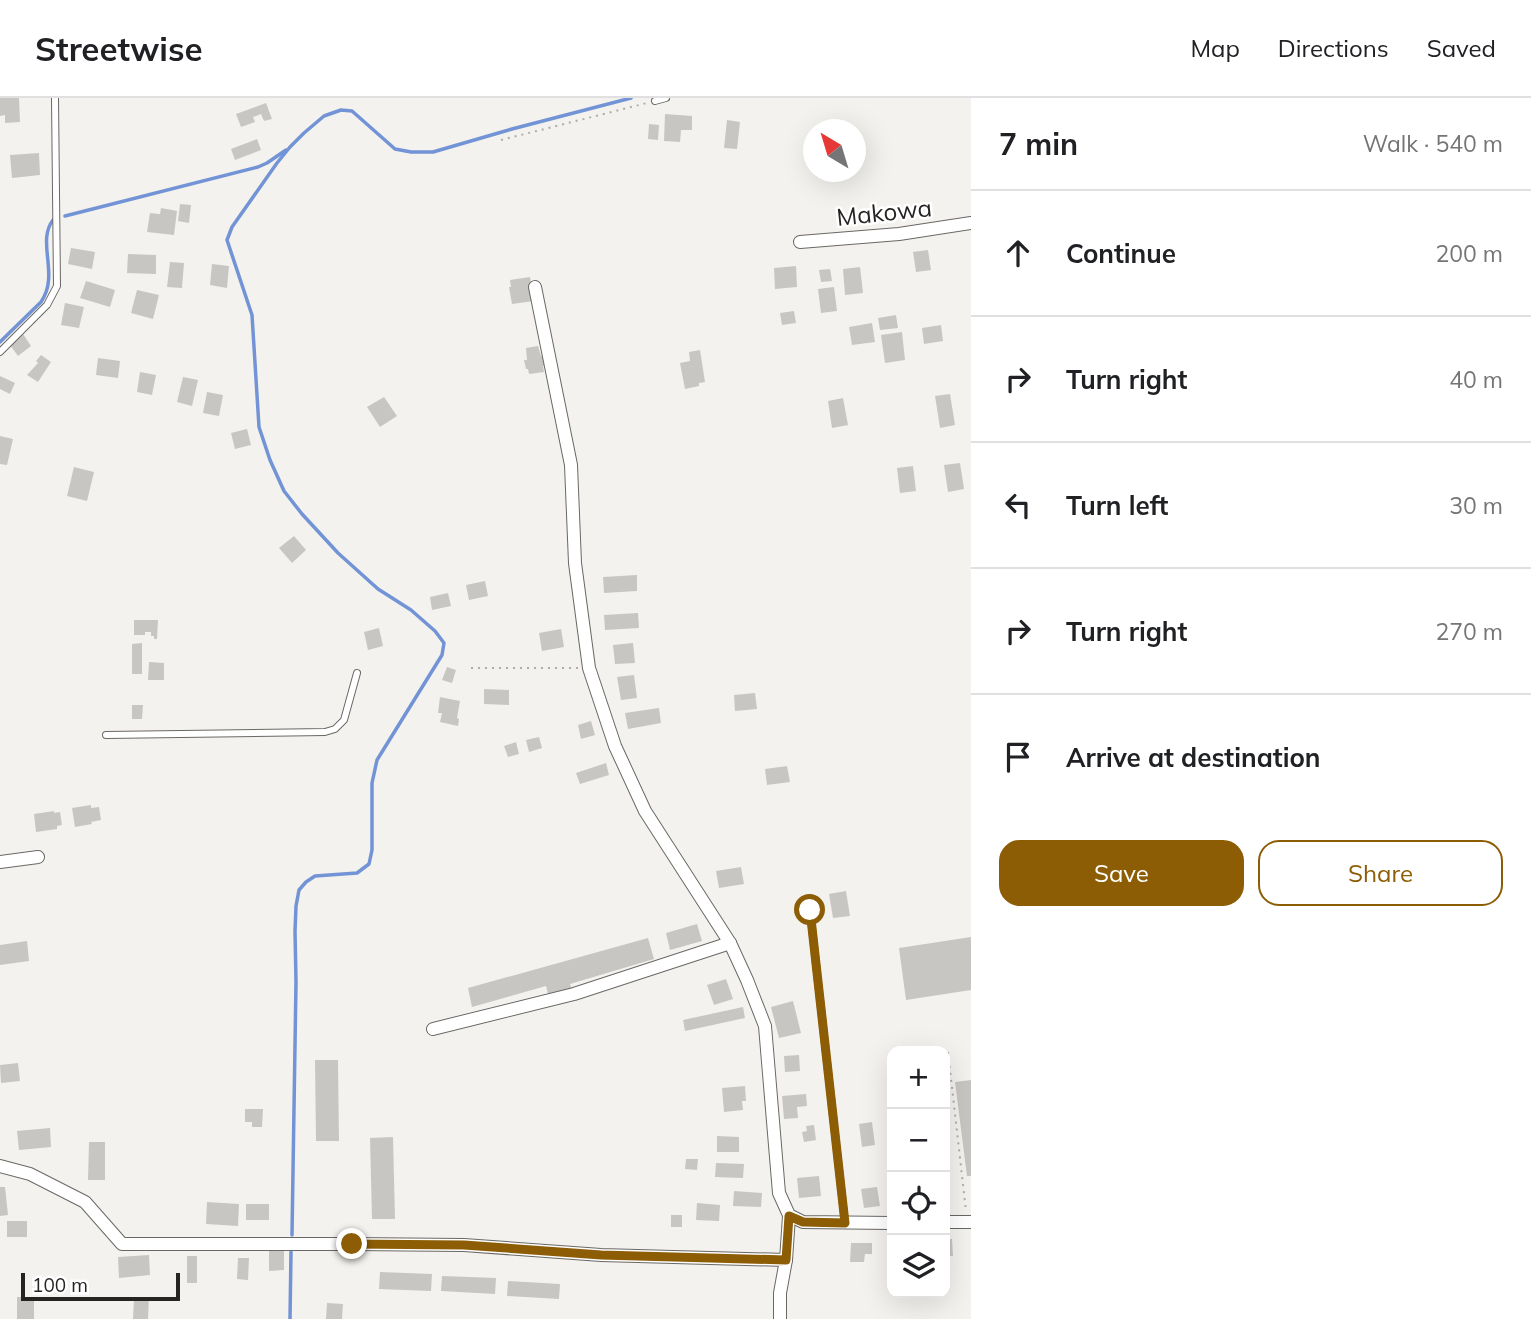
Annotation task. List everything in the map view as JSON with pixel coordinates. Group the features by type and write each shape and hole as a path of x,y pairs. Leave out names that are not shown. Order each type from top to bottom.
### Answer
{"street":[{"name":"Makowa","path":"800,242 900,234 971,223"},
{"path":"535,287 571,465 575,563 589,668 615,746 646,811 730,943 765,1026 779,1193 789,1216 786,1260 780,1293 780,1319"},
{"path":"0,862 38,857"},
{"path":"433,1029 574,994 730,943"},
{"path":"0,1166 30,1174 85,1202 122,1244 464,1245 601,1255 786,1260"},
{"path":"789,1216 803,1222 887,1223"},
{"path":"950,1222 969,1222"}],"lane":[{"path":"0,352 47,304 57,286 55,98"},
{"path":"655,101 666,98"},
{"path":"106,735 325,732 335,729 344,720 356,673"},
{"path":"810,910 845,1223"}],"path":[{"path":"501,140 655,101"},
{"path":"471,668 589,668"},
{"path":"950,1068 969,1222"}],"building":[{"path":"0,98 19,98 20,122 5,123 5,115 0,116"},
{"path":"266,103 272,119 264,121 261,114 253,117 255,122 241,127 236,114"},
{"path":"665,114 692,116 692,130 681,130 680,142 664,141"},
{"path":"727,120 740,122 737,149 724,148"},
{"path":"649,124 659,125 658,140 648,139"},
{"path":"257,139 261,150 235,160 231,149"},
{"path":"39,153 40,175 12,178 10,155"},
{"path":"180,204 191,205 189,223 178,221"},
{"path":"161,208 177,211 174,235 147,232 150,213 160,214"},
{"path":"71,248 95,252 92,269 68,264"},
{"path":"928,250 931,270 916,272 913,252"},
{"path":"128,254 156,255 156,274 127,273"},
{"path":"170,262 184,263 182,288 167,287"},
{"path":"212,264 229,266 227,288 210,285"},
{"path":"796,266 797,287 775,289 774,268"},
{"path":"860,267 863,293 845,295 843,269"},
{"path":"830,269 832,281 821,282 819,270"},
{"path":"530,277 534,301 512,304 510,280"},
{"path":"86,281 115,290 110,307 80,298"},
{"path":"834,287 837,311 821,313 818,289"},
{"path":"137,290 159,295 153,319 131,313"},
{"path":"65,303 84,307 79,328 61,325"},
{"path":"794,311 796,323 782,325 780,313"},
{"path":"896,315 898,328 880,330 878,318"},
{"path":"872,323 875,342 852,345 849,327"},
{"path":"941,325 943,341 924,344 922,328"},
{"path":"902,332 905,360 885,363 881,335"},
{"path":"23,334 31,346 18,356 10,345"},
{"path":"538,346 543,356 544,372 529,374 524,360 527,360 526,348"},
{"path":"700,350 705,382 685,389 680,363 690,361 689,352"},
{"path":"41,355 51,362 38,382 27,375 38,363 36,361"},
{"path":"98,358 120,361 118,378 96,375"},
{"path":"140,372 156,375 152,395 137,392"},
{"path":"0,376 15,383 10,394 0,389"},
{"path":"183,377 198,380 192,406 177,402"},
{"path":"207,392 223,395 219,416 203,413"},
{"path":"950,394 955,425 940,428 935,396"},
{"path":"384,397 397,416 380,427 367,407"},
{"path":"843,398 848,425 832,428 828,401"},
{"path":"247,429 251,445 235,449 231,433"},
{"path":"0,436 13,439 7,465 0,464"},
{"path":"960,463 964,489 948,492 944,465"},
{"path":"913,466 916,491 900,493 897,468"},
{"path":"74,467 94,472 87,501 67,496"},
{"path":"294,536 306,550 292,563 279,548"},
{"path":"637,575 637,591 604,593 603,577"},
{"path":"485,581 488,596 469,600 466,585"},
{"path":"448,593 451,606 432,610 430,597"},
{"path":"638,613 639,628 605,630 604,615"},
{"path":"134,620 158,620 157,639 151,636 151,632 134,635"},
{"path":"379,628 383,646 368,650 364,632"},
{"path":"561,629 564,647 542,651 539,633"},
{"path":"142,643 142,674 132,674 132,644"},
{"path":"633,643 635,663 615,664 613,645"},
{"path":"149,662 164,663 164,680 148,680"},
{"path":"447,667 456,670 452,683 442,680"},
{"path":"634,675 637,698 621,700 617,677"},
{"path":"484,689 509,690 509,705 484,704"},
{"path":"755,693 757,709 735,711 734,695"},
{"path":"440,697 460,701 458,726 440,722"},
{"path":"132,705 143,705 142,719 132,719"},
{"path":"659,708 661,723 628,729 625,713"},
{"path":"591,721 595,735 581,739 578,725"},
{"path":"539,737 542,748 529,752 526,740"},
{"path":"516,742 519,754 508,757 504,746"},
{"path":"606,763 609,775 580,784 576,773"},
{"path":"787,766 790,782 767,785 765,769"},
{"path":"91,805 91,808 99,807 101,820 75,827 72,808"},
{"path":"60,812 62,825 57,826 57,829 36,832 34,814"},
{"path":"741,867 744,884 719,888 716,871"},
{"path":"846,891 850,916 833,918 829,894"},
{"path":"697,924 702,941 670,950 666,933"},
{"path":"971,937 971,990 906,1000 899,948"},
{"path":"648,938 654,959 570,984 573,992 549,998 546,986 472,1007 468,988"},
{"path":"27,941 29,961 0,965 0,945"},
{"path":"726,979 733,999 714,1005 707,985"},
{"path":"793,1001 801,1033 779,1038 771,1007"},
{"path":"743,1007 745,1018 685,1031 683,1020"},
{"path":"799,1055 800,1071 785,1072 784,1056"},
{"path":"315,1060 338,1060 339,1141 316,1141"},
{"path":"18,1063 20,1081 1,1083 0,1065"},
{"path":"971,1080 971,1176 967,1176 955,1082"},
{"path":"745,1086 746,1101 742,1101 743,1110 724,1112 722,1088"},
{"path":"806,1094 807,1106 797,1107 798,1118 784,1119 782,1096"},
{"path":"245,1109 263,1109 262,1127 252,1127 252,1122 245,1122"},
{"path":"872,1122 875,1145 862,1147 859,1124"},
{"path":"814,1125 816,1140 804,1142 802,1132 807,1131 806,1126"},
{"path":"50,1128 51,1147 19,1150 17,1131"},
{"path":"717,1136 739,1137 739,1152 717,1152"},
{"path":"393,1137 395,1219 372,1219 370,1138"},
{"path":"89,1142 105,1142 105,1180 88,1180"},
{"path":"686,1159 698,1159 697,1170 685,1169"},
{"path":"716,1163 744,1164 743,1178 715,1177"},
{"path":"819,1176 821,1196 799,1198 797,1178"},
{"path":"0,1187 5,1187 8,1215 0,1216"},
{"path":"877,1187 880,1206 864,1208 861,1189"},
{"path":"734,1191 762,1193 761,1207 733,1206"},
{"path":"207,1202 239,1204 238,1226 206,1224"},
{"path":"697,1203 720,1205 719,1221 696,1220"},
{"path":"246,1204 269,1204 269,1220 246,1220"},
{"path":"671,1215 682,1215 682,1227 671,1227"},
{"path":"7,1221 27,1221 27,1237 7,1237"},
{"path":"950,1239 952,1239 953,1256 950,1256"},
{"path":"851,1243 872,1243 872,1254 865,1254 864,1262 850,1262"},
{"path":"269,1251 284,1251 284,1270 269,1271"},
{"path":"149,1255 150,1275 119,1278 118,1257"},
{"path":"187,1256 197,1256 197,1283 187,1283"},
{"path":"238,1258 249,1258 248,1280 237,1279"},
{"path":"380,1272 432,1274 431,1291 379,1289"},
{"path":"442,1276 496,1278 495,1294 441,1291"},
{"path":"508,1281 560,1284 559,1299 507,1296"},
{"path":"17,1297 34,1297 34,1319 17,1319"},
{"path":"134,1297 149,1297 148,1319 133,1319"},
{"path":"327,1303 343,1304 342,1319 326,1319"}],"waterway":[{"path":"292,1235 295,931 299,890 315,876 357,873 369,864 372,850 372,783 377,760 442,655 444,643 435,631 411,610 378,589 338,553 284,491 259,427 252,315 227,240 232,227 290,147 324,116 341,110 352,111 395,149 433,152 631,98"},
{"path":"65,216 258,167 286,150"},
{"path":"0,342 41,302 46,292 49,270 47,238 53,220"},
{"path":"290,1319 291,1252"}],"route":[{"path":"352,1244 464,1245 601,1255 786,1260 789,1216 803,1222 845,1223 810,910"}]}
